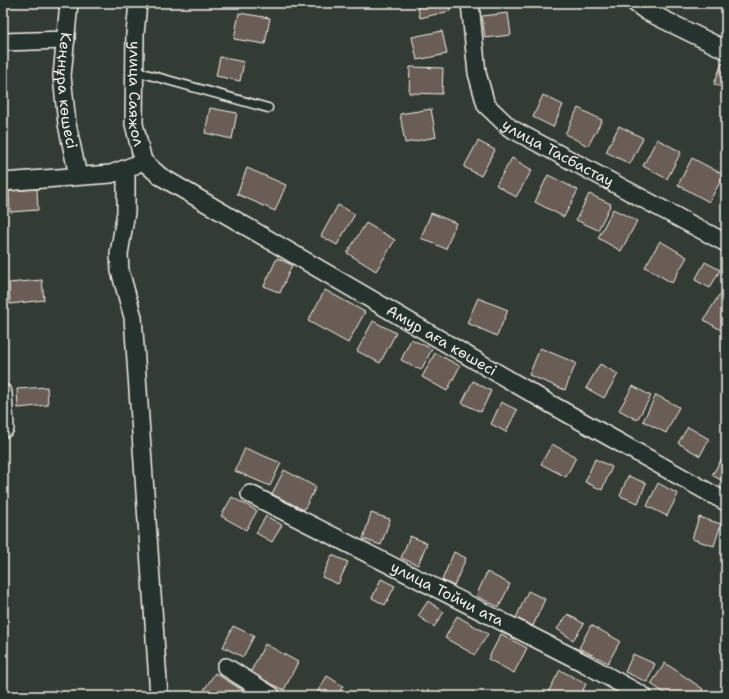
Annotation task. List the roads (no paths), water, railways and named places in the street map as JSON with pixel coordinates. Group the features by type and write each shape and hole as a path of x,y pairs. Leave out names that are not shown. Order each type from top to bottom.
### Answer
{"street":[{"name":"Кеңнұра көшесі","path":"69,3 62,76 67,124 78,176"},
{"name":"улица Саяжол","path":"138,3 135,34 134,124 143,161 160,176"},
{"name":"улица Тасбастау","path":"470,3 476,73 486,105 510,128 726,243"},
{"path":"634,3 646,11 726,50"},
{"path":"3,42 66,40"},
{"path":"3,182 111,174 126,170 143,161"},
{"path":"126,170 126,212 119,254 120,271 133,317 153,587 158,689 160,696"},
{"name":"Амур аға көшесі","path":"160,176 547,402 726,502"},
{"path":"3,393 5,428"},
{"name":"улица Тойчи ата","path":"250,494 584,663 643,696"},
{"path":"226,667 272,696"}],"lane":[{"path":"135,71 268,108"}]}
